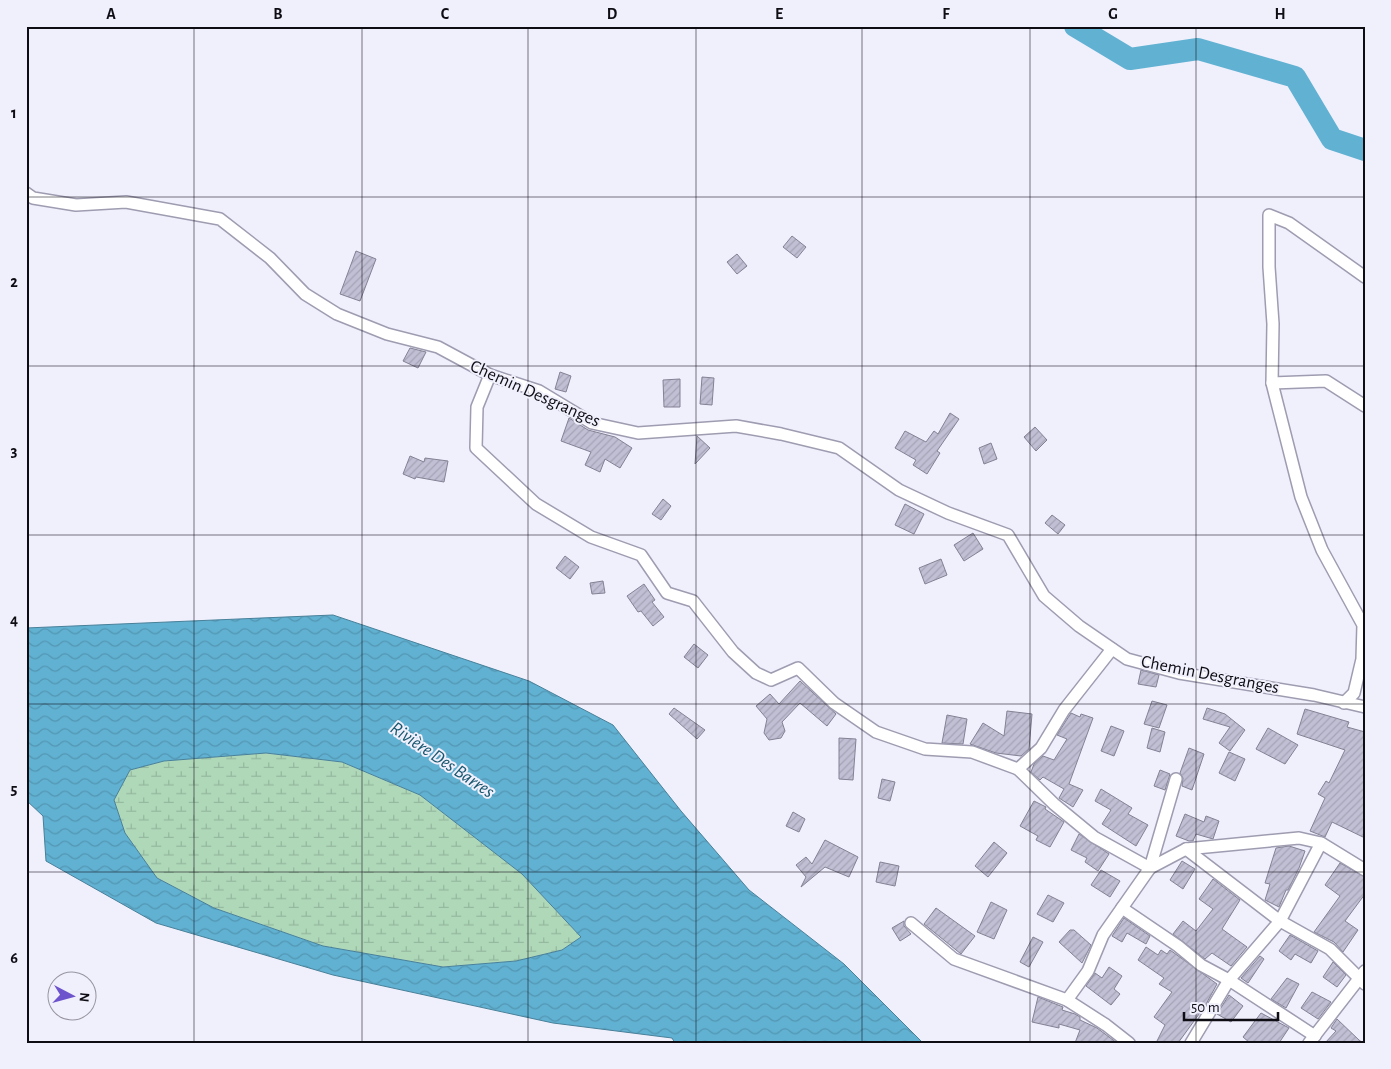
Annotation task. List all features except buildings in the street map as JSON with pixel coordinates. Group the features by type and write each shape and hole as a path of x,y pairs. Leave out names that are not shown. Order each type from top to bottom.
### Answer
{"street":[{"name":"Chemin Desgranges","path":"26,194 33,198 76,205 126,202 220,219 270,258 305,294 336,314 387,334 438,347 490,375 539,391 592,423 638,433 736,426 781,434 839,448 899,490 948,513 1008,535 1044,596 1127,659 1179,673 1305,693 1365,708"},
{"path":"1344,703 1354,693 1362,659 1363,625 1322,550 1301,497 1272,383 1273,324 1269,266 1269,215 1289,223 1365,277"},
{"path":"490,375 477,407 476,448 536,504 591,537 641,554 667,593 693,601 722,639 756,673 771,680 798,668 834,703 876,732 925,749 972,752 1018,769 1054,804 1094,837 1150,868"},
{"path":"1272,383 1326,381 1365,406"},
{"path":"1018,769 1041,748 1064,710 1112,649"},
{"path":"1067,1000 1088,972 1104,935 1150,868 1176,779"},
{"path":"1150,868 1186,849 1299,838 1321,843 1365,870"},
{"path":"1191,1043 1229,980 1280,921 1321,843"},
{"path":"1122,908 1178,946 1201,965 1229,980 1312,1039 1363,978 1330,949 1280,921 1186,849"},
{"path":"911,923 954,959 1067,1000 1106,1025 1129,1043"}],"green space":[{"path":"266,753 342,762 420,795 522,874 581,937 562,950 516,961 443,967 323,946 214,908 157,878 125,833 114,800 130,770 164,761"}],"water":[{"name":"Rivière Des Barres","path":"333,615 529,681 613,725 681,811 749,890 844,964 923,1043 675,1043 672,1038 553,1023 333,975 156,923 46,861 43,816 26,800 26,628","holes":["266,753 342,762 420,795 522,874 581,937 562,950 516,961 443,967 323,946 214,908 157,878 125,833 114,800 130,770 164,761"]}],"waterway":[{"path":"1075,26 1130,59 1198,49 1295,77 1332,139 1365,150"}]}
